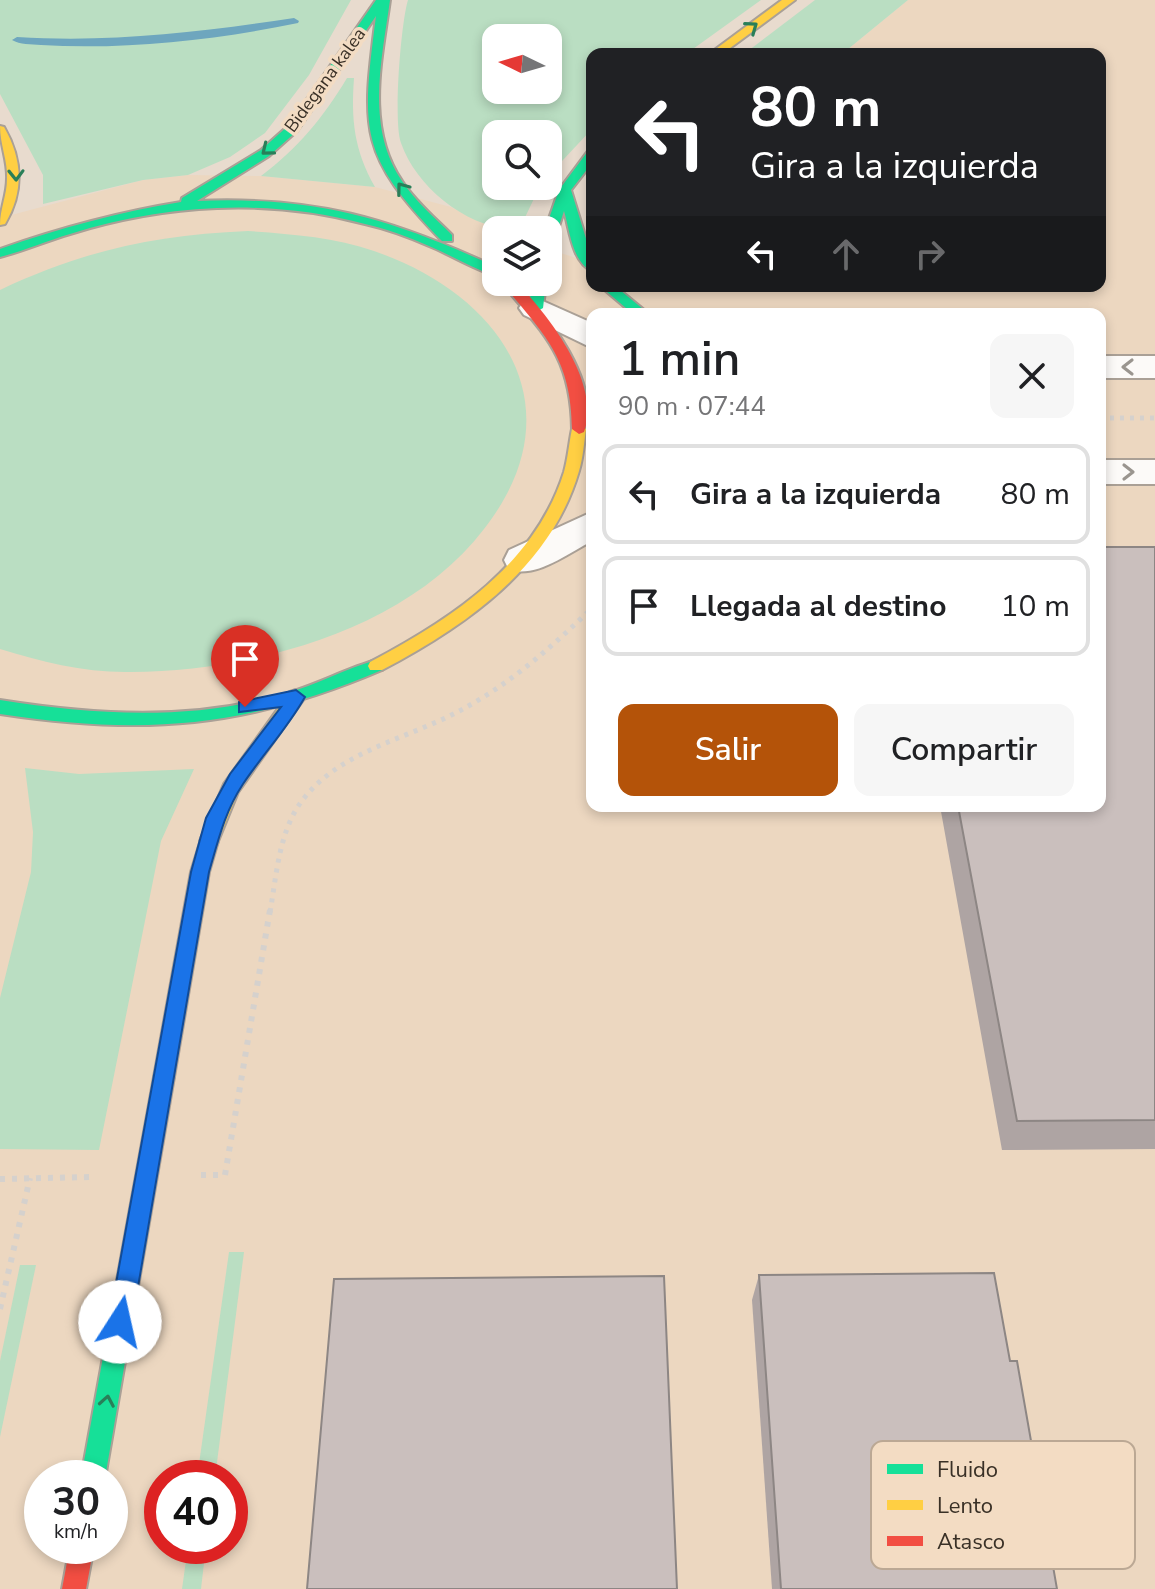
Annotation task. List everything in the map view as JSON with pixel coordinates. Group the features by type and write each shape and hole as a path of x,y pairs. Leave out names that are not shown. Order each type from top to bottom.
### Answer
{"main road":[{"name":"Bidegana kalea","path":"181,204 265,153 293,128 383,0"},
{"name":"Bidegana kalea","path":"383,0 375,131 385,163 407,195 454,246"},
{"path":"723,48 789,0"},
{"path":"0,130 15,156 19,184 0,221"},
{"path":"556,216 565,190 586,162"},
{"path":"565,190 586,259"},
{"path":"0,253 35,237 107,216 181,204 241,201 312,206 406,226 454,246 482,263"},
{"path":"614,292 634,308"},
{"path":"0,707 89,721 179,718 296,697 366,671 429,639 482,601 523,560 555,515 574,469 580,425 575,383 538,296"},
{"path":"96,1460 200,872 215,818 237,779 276,730 296,697"},
{"path":"74,1589 79,1564"}],"street":[{"path":"539,296 586,332"},
{"path":"1106,367 1155,367"},
{"path":"1106,472 1155,472"},
{"path":"523,560 586,528"}],"path":[{"path":"1106,418 1155,418"},
{"path":"0,1179 225,1175 279,860 288,821 303,797 359,753 411,735 462,710 516,675 586,613"},
{"path":"0,1309 30,1178"}],"shaded area":[{"path":"908,0 1155,0 1155,1589 0,1589 0,218 143,180 188,175 261,176 375,187 451,207 482,222 482,296 562,296 562,253 586,261 586,292 1106,292 1106,48 849,48"}],"green space":[{"path":"0,0 351,0 309,75 265,133 230,157 188,175 143,180 43,204 43,175 0,94"},
{"path":"408,0 761,0 694,48 586,48 586,135 562,161 562,120 482,120 482,200 533,200 526,216 482,216 482,223 464,215 432,191 419,176 401,143 399,72"},
{"path":"815,0 908,0 849,48 752,48"},
{"path":"347,78 354,78 353,108 358,147 375,187 261,176 309,132"},
{"path":"248,231 312,237 359,246 419,271 459,296 490,326 513,361 525,399 525,440 512,484 484,529 451,564 413,594 370,619 324,638 227,664 131,672 64,666 0,649 0,290 61,264 121,247 182,236"},
{"path":"25,768 79,774 194,769 161,841 99,1150 0,1149 0,998 31,872 33,832"},
{"path":"229,1252 244,1252 217,1460 200,1460"},
{"path":"20,1265 36,1265 0,1437 0,1361"},
{"path":"185,1564 204,1564 201,1589 182,1589"}],"building":[{"path":"1106,547 1155,547 1155,1120 1017,1121 959,812 1106,812"},
{"path":"994,1273 1010,1361 1017,1361 1031,1441 871,1441 871,1569 1053,1569 1057,1589 781,1589 759,1275"},
{"path":"664,1276 677,1589 307,1589 334,1279"}],"waterway":[{"path":"17,40 121,42 294,21"}],"traffic: fast":[{"path":"187,201 265,153 293,128 382,0"},
{"path":"384,0 375,65 373,110 381,152 402,190 447,238"},
{"path":"556,216 565,190 586,162"},
{"path":"565,190 586,259"},
{"path":"0,253 66,230 130,214 191,205 251,202 310,208 370,221 432,242 482,265"},
{"path":"614,292 634,308"},
{"path":"536,308 537,296"},
{"path":"0,707 97,719 191,718 283,701 376,666"},
{"path":"96,1460 164,1077"}],"traffic: slow":[{"path":"723,48 789,0"},
{"path":"0,130 10,154 14,176 11,198 0,221"},
{"path":"376,666 447,626 510,573 536,542 557,508 572,470 579,429"},
{"path":"209,841 230,789 296,697"}],"traffic: jam":[{"path":"522,296 550,330 569,366 576,386 579,429"},
{"path":"164,1077 200,872 209,841"},
{"path":"74,1589 79,1564"}],"route":[{"path":"120,1322 200,872 215,818 237,779 276,730 296,697 245,707"}]}
